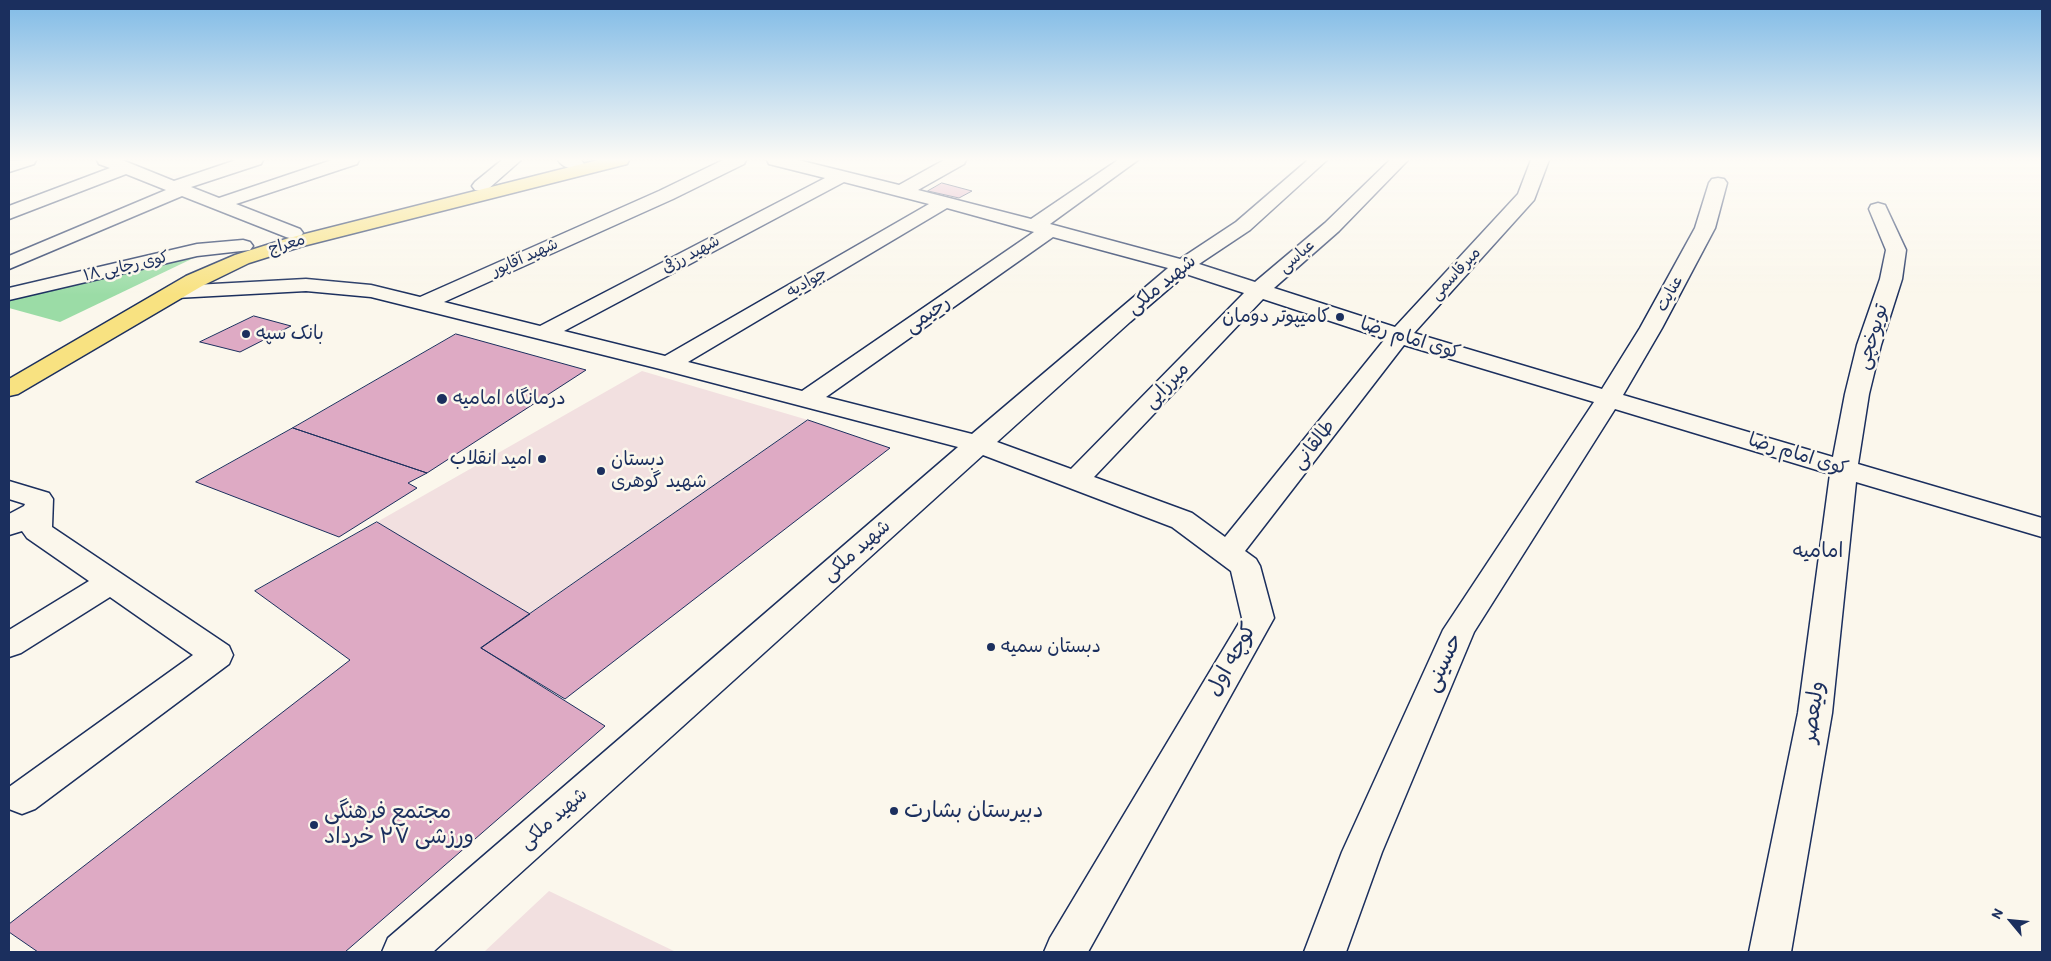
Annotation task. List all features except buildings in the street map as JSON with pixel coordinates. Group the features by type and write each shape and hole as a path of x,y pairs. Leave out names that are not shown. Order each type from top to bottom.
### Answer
{"main road":[{"name":"معراج","path":"9,370 201,264 244,246 406,205"},
{"name":"معراج","path":"9,389 176,292 242,259 296,242 443,205"}],"street":[{"path":"9,213 30,205"},
{"path":"9,262 141,205"},
{"path":"221,205 293,233"},
{"name":"شهید آقاپور","path":"422,304 644,205"},
{"name":"شهید رزقی","path":"542,334 787,205"},
{"name":"جوادیه","path":"668,364 940,205"},
{"name":"کوی امام رضا","path":"956,205 1183,266 1399,336 2042,528"},
{"name":"رحیمی","path":"805,400 1072,205"},
{"name":"شهید ملکی","path":"403,952 1122,318 1183,266 1243,226 1267,205"},
{"name":"عباسی","path":"1258,291 1332,227 1354,205"},
{"name":"میرقاسمی","path":"1399,336 1519,205"},
{"name":"عنایت","path":"1609,398 1651,328 1705,228 1712,205"},
{"name":"تویوخچی","path":"1844,469 1857,394 1869,346 1891,279 1896,250 1878,209"},
{"name":"کوی رجایی ۱۸","path":"9,294 197,250 244,246"},
{"name":"کوچه اول","path":"176,292 306,285 371,291 668,364 979,444 1182,520 1228,553 1245,566 1258,618 1065,952"},
{"name":"میرزایی","path":"1076,480 1258,291"},
{"name":"طالقانی","path":"1228,553 1264,510 1399,336"},
{"name":"حسینی","path":"1325,952 1362,852 1459,630 1609,398"},
{"name":"ولیعصر","path":"1770,952 1815,712 1844,469"},
{"path":"9,490 39,499 37,531 217,655 22,798"},
{"path":"9,526 38,511"},
{"path":"9,645 111,582"}],"shaded area":[{"name":"دبستان شهید گوهری","path":"642,371 808,420 530,614 377,522"},
{"path":"549,891 676,952 484,952"}],"green space":[{"path":"202,254 60,322 9,308 9,300"}],"place":[{"name":"کامیپوتر دومان","path":"1340,317"},
{"name":"بانک سپه","path":"246,334"},
{"name":"درمانگاه امامیه","path":"442,399"},
{"name":"امید انقلاب","path":"542,459"},
{"name":"دبستان شهید گوهری","path":"601,471"},
{"name":"دبستان سمیه","path":"991,647"},
{"name":"دبیرستان بشارت","path":"894,811"},
{"name":"مجتمع فرهنگی ورزشی ۲۷ خرداد","path":"314,825"}],"district":[{"name":"امامیه","path":"1818,552"}]}
